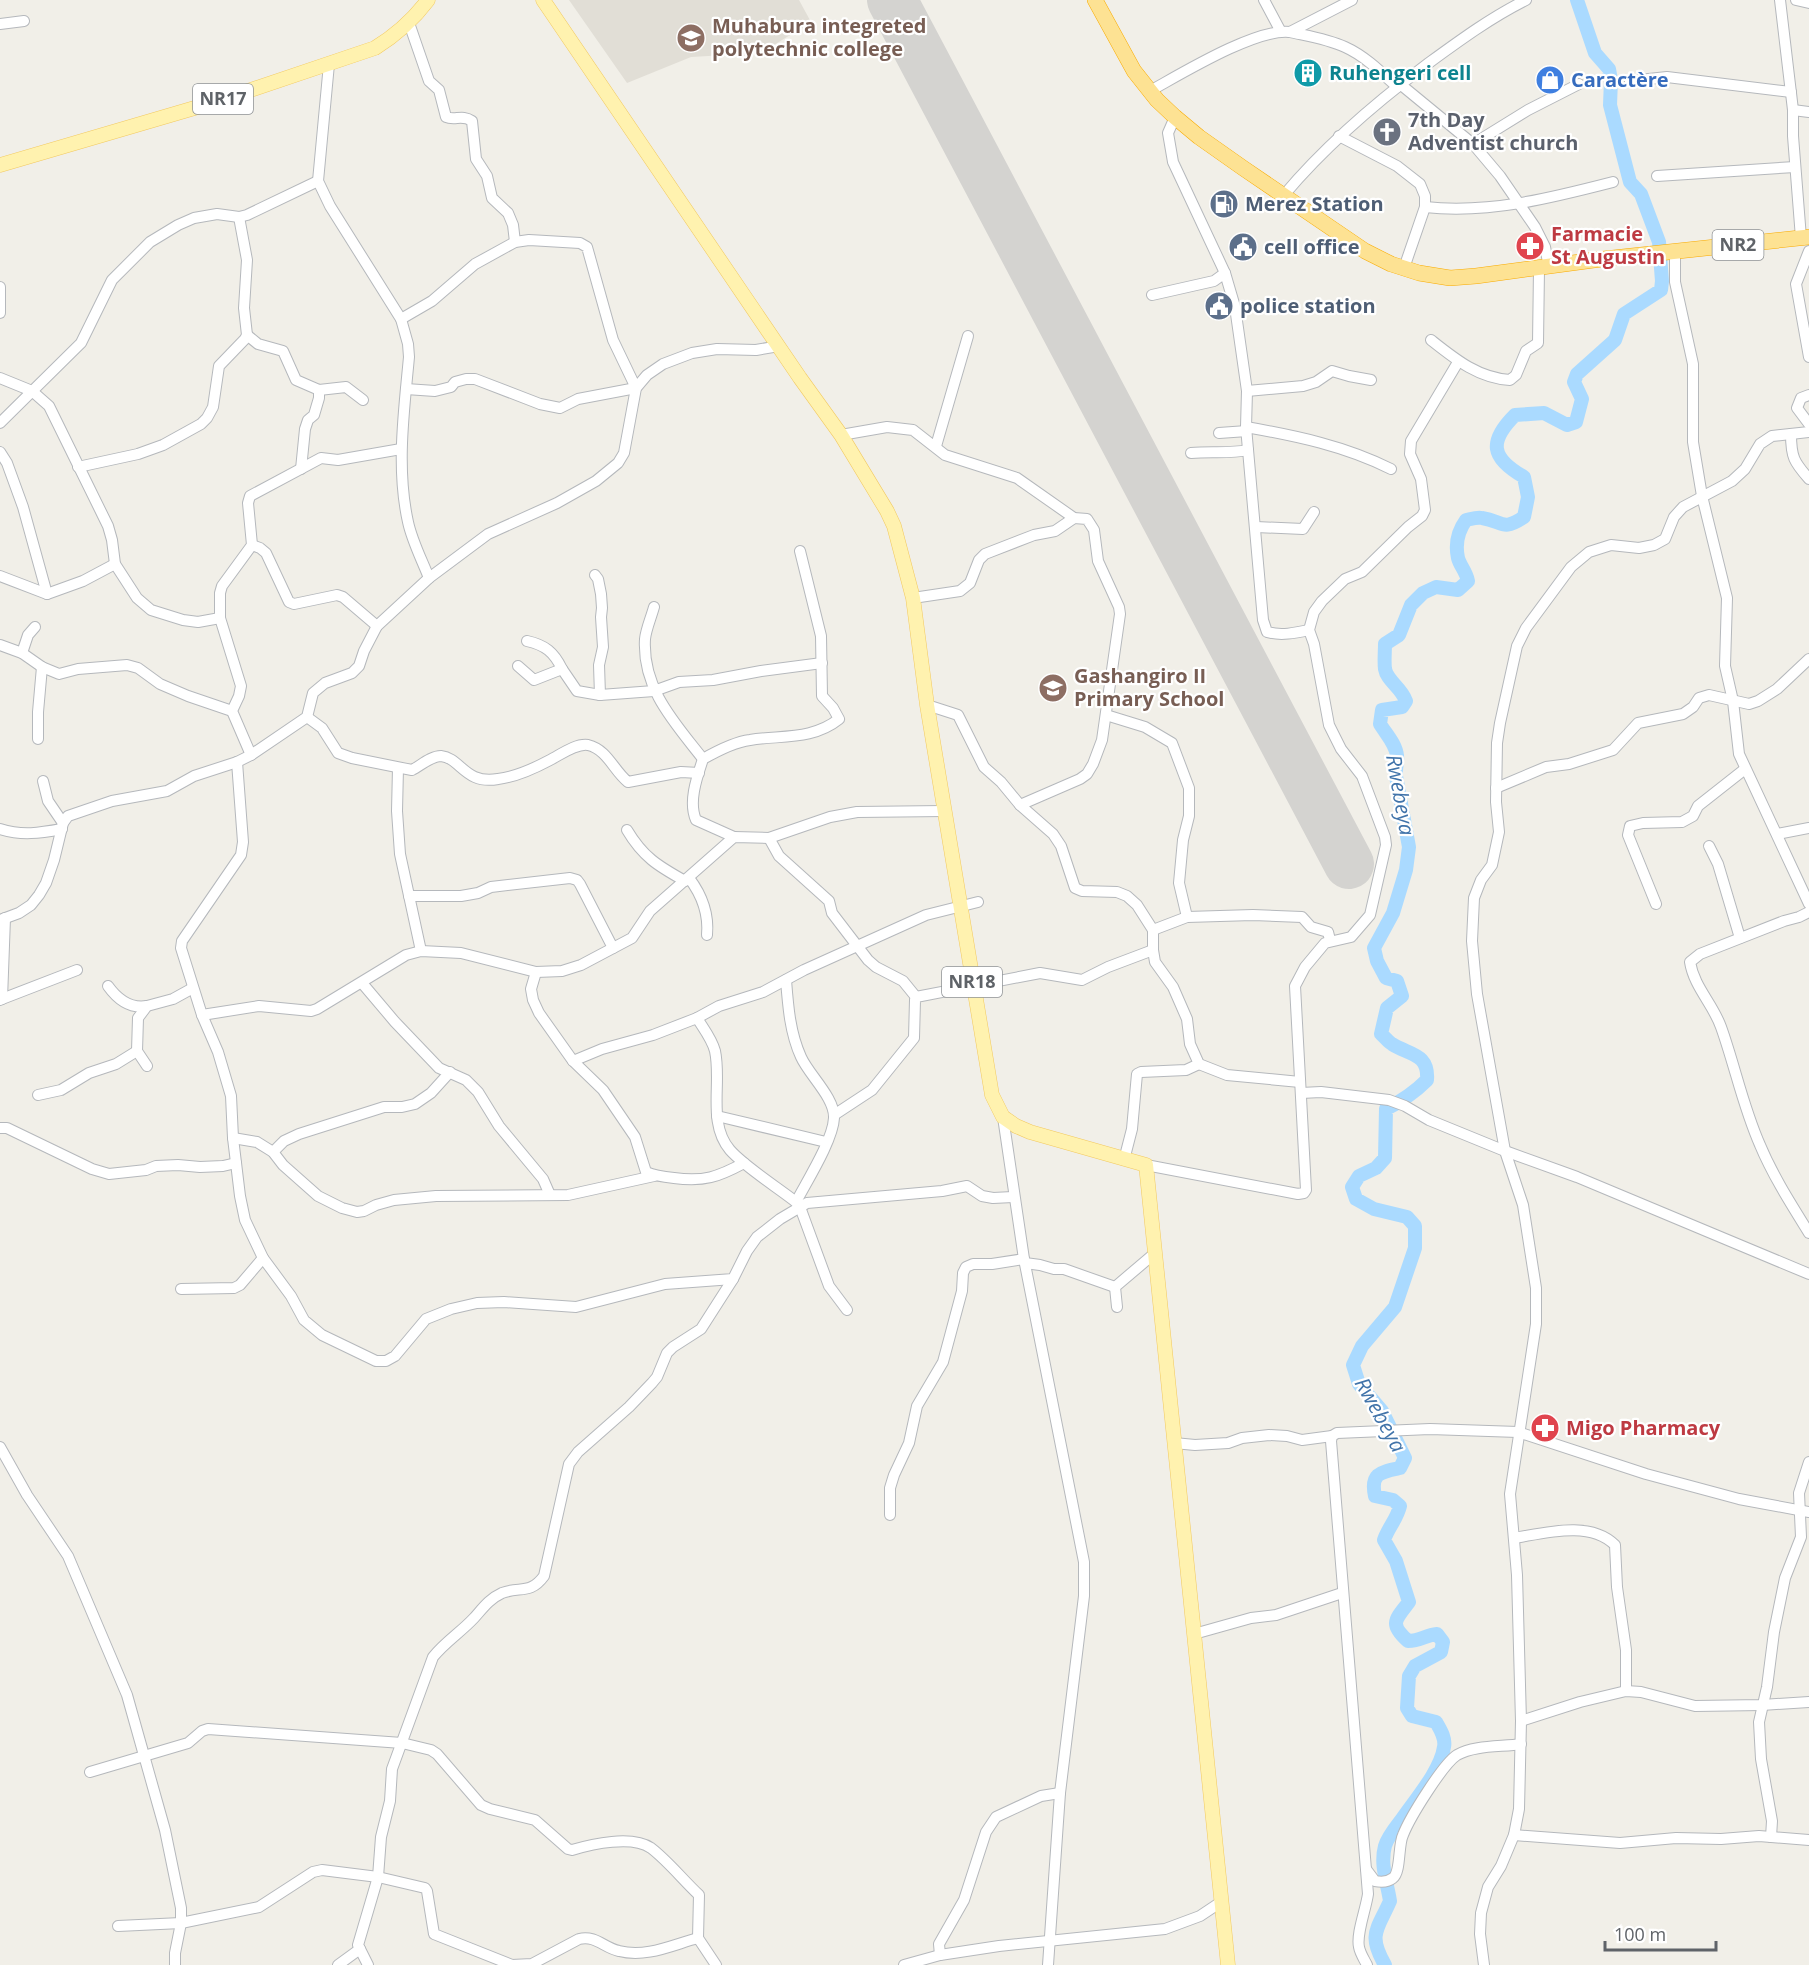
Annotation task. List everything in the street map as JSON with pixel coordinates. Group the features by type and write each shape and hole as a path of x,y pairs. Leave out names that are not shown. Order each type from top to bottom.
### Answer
{"highway":[{"name":"NR2","path":"1095,0 1134,71 1175,117 1199,137 1365,251 1391,264 1450,278 1805,237"}],"main road":[{"name":"NR17","path":"0,165 214,102 375,48 409,23 428,0"},
{"name":"NR18","path":"543,0 841,435 894,526 913,598 927,705 992,1095 1002,1117"},
{"path":"1002,1117 1030,1132 1124,1161 1146,1165 1228,1965"}],"street":[{"path":"1264,0 1285,31 1342,45 1356,52 1473,144 1500,176 1535,227 1545,247 1538,343 1526,351 1516,375 1510,380 1476,372 1458,362 1431,340"},
{"path":"1150,91 1231,47 1285,31 1352,0"},
{"path":"1284,195 1339,136 1368,109 1479,25 1526,0"},
{"path":"1780,0 1793,110 1795,167 1805,237"},
{"path":"1796,0 1809,3"},
{"path":"0,24 24,21"},
{"path":"409,23 429,81 439,90 446,117 466,117 472,121 476,159 487,176 492,198 508,213 513,225 515,242"},
{"path":"329,64 318,181 330,206 401,319 408,344 401,449 404,503 408,525 429,578"},
{"path":"1630,81 1667,77 1791,92"},
{"path":"1473,144 1528,110 1579,84"},
{"path":"1793,110 1809,112"},
{"path":"1175,117 1168,133 1173,162 1225,273 1235,307 1247,391 1246,429 1263,620 1267,632 1289,634 1309,630"},
{"path":"1339,136 1397,166 1420,184 1425,196 1425,207 1404,268"},
{"path":"1657,176 1795,167"},
{"path":"0,423 81,343 112,280 150,242 194,218 217,214 239,217 247,215 318,181"},
{"path":"1425,207 1471,209 1518,204 1612,182"},
{"path":"78,467 138,454 163,445 201,424 207,418 213,407 219,366 247,335 244,308 247,260 239,217"},
{"path":"401,319 432,302 475,264 515,242 528,240 580,243 587,247 613,340 636,388"},
{"path":"1809,251 1796,284 1809,357"},
{"path":"1671,252 1692,364 1693,442 1702,496 1727,598 1725,666 1733,701 1740,754 1809,904"},
{"path":"1152,295 1214,281 1225,273"},
{"path":"0,287 0,313"},
{"path":"247,335 258,345 283,351 296,380 319,390 346,387 363,400"},
{"path":"936,446 968,336"},
{"path":"77,970 1,1000 2,919 19,913 31,905 39,895 46,883 62,826 68,816 112,801 161,793 194,776 251,755 308,717 313,693 325,683 352,673 359,666 377,626 429,578 488,534 557,503 596,482 618,463 624,453 636,388 647,375 663,364 692,353 717,349 756,350 779,346"},
{"path":"1146,1165 1298,1194 1306,1190 1295,987 1305,967 1325,943 1351,937 1370,915 1386,845 1362,776 1341,749 1329,725 1314,644 1309,630 1314,612 1322,601 1345,579 1362,572 1422,516 1425,510 1421,479 1410,454 1411,441 1458,362"},
{"path":"1247,391 1303,386 1316,382 1332,371 1371,380"},
{"path":"0,378 32,392 49,406 108,526 116,564 137,598 151,610 183,620 198,622 220,618"},
{"path":"406,389 435,391 451,387 455,382 475,379 540,404 560,408 578,399 636,388"},
{"path":"301,469 305,429 308,420 314,415 320,398 319,390"},
{"path":"1809,394 1801,398 1797,408 1809,424"},
{"path":"841,435 887,426 913,430 945,455 1017,478 1074,518 1087,519 1095,530 1098,561 1120,614 1102,740 1087,774 1020,805"},
{"path":"1219,433 1246,429 1306,438 1391,469"},
{"path":"1484,1965 1480,1934 1481,1913 1488,1887 1501,1866 1514,1835 1519,1809 1521,1720 1517,1575 1510,1494 1536,1324 1536,1287 1524,1205 1505,1151 1477,994 1472,941 1474,897 1481,880 1492,865 1499,831 1496,788 1500,723 1517,646 1526,628 1571,567 1589,552 1611,545 1639,548 1654,545 1665,539 1674,517 1683,507 1732,481 1745,469 1760,444 1772,436 1809,432"},
{"path":"1791,434 1791,453 1794,462 1809,479"},
{"path":"232,711 241,686 220,618 220,593 222,586 252,545 248,502 250,496 321,458 338,460 401,449"},
{"path":"1191,453 1212,450 1230,454 1248,450"},
{"path":"0,452 7,463 23,507 47,594"},
{"path":"1256,527 1303,529 1314,512"},
{"path":"913,598 960,591 970,583 979,560 985,554 995,548 1034,535 1055,531 1074,518"},
{"path":"252,545 261,548 266,553 289,602 294,604 337,595 343,597 377,626"},
{"path":"800,551 821,636 820,687 822,696 839,718 827,728 801,735 747,740 703,759 694,796 693,812 696,820 734,837 769,838 830,817 857,812 944,811"},
{"path":"0,576 47,594 83,581 116,564"},
{"path":"595,575 598,579 602,608 603,647 599,665 600,695"},
{"path":"654,607 645,637 649,679 669,716 703,759"},
{"path":"22,653 28,635 35,627"},
{"path":"527,641 540,644 553,653 577,691 600,695 654,691 678,682 713,680 822,663"},
{"path":"0,645 22,653 42,667 59,674 78,669 127,665 138,668 160,684 232,711 251,755"},
{"path":"1496,788 1546,767 1569,764 1613,750 1638,723 1683,714 1693,707 1699,698 1709,695 1749,704 1758,701 1777,689 1809,659"},
{"path":"518,666 534,680 562,669"},
{"path":"38,740 42,667"},
{"path":"927,705 958,715 984,767 1001,782 1020,805 1053,834 1061,846 1075,888 1082,891 1117,892 1127,896 1137,905 1153,930 1155,962 1173,987 1187,1019 1190,1044 1198,1064"},
{"path":"1106,715 1145,727 1172,743 1189,788 1189,816 1179,883 1187,917"},
{"path":"308,717 322,728 338,753 398,768 412,770 441,756 453,761 476,778 499,779 531,769 563,752 585,744 599,749 606,755 620,776 627,782 681,772 699,773"},
{"path":"237,762 243,842 241,855 182,941 181,948 231,1096 233,1138 245,1220 263,1258 291,1296 304,1320 336,1343 376,1361 386,1361 395,1356 426,1319 451,1309 504,1302 576,1307 665,1284 734,1279"},
{"path":"398,768 397,811 400,854 421,951"},
{"path":"1656,904 1628,835 1630,826 1643,823 1682,822 1693,816 1698,806 1745,769"},
{"path":"43,781 48,801 62,826"},
{"path":"0,829 13,833 32,834 62,826"},
{"path":"1777,834 1809,828"},
{"path":"627,830 647,858 687,879 699,891 708,918 707,935"},
{"path":"202,1015 259,1006 311,1011 406,955 421,951 461,953 536,972 562,971 581,965 632,938 651,911 734,837"},
{"path":"769,838 779,856 829,902 832,913 876,967 903,981 916,997 914,1038 873,1090 834,1115"},
{"path":"1710,846 1718,864 1740,938"},
{"path":"409,896 461,896 478,893 491,887 570,878 577,880 580,884 613,948"},
{"path":"573,1061 698,1018 718,1006 763,992 804,970 926,915 978,902"},
{"path":"1809,912 1799,918 1784,921 1700,954 1690,962 1692,975 1721,1025 1738,1086 1759,1144 1777,1180 1809,1233"},
{"path":"1153,930 1187,917 1253,915 1302,917 1311,927 1328,932 1330,940"},
{"path":"916,997 1047,973 1072,980 1082,980 1153,950"},
{"path":"536,972 531,989 539,1013 573,1061 603,1090 635,1137 646,1172 654,1176"},
{"path":"786,980 789,1016 801,1058 830,1103 834,1115 826,1142 798,1205"},
{"path":"362,983 394,1022 439,1068 466,1080 478,1092 500,1126 543,1179 550,1195"},
{"path":"108,986 116,997 130,1006 147,1006 173,999 194,988"},
{"path":"147,1006 138,1018 137,1051 147,1066"},
{"path":"698,1018 715,1051 717,1116 723,1139 730,1150 798,1205 829,1286 847,1310"},
{"path":"38,1095 61,1090 88,1073 116,1064 137,1051"},
{"path":"1124,1161 1132,1129 1137,1074 1186,1070 1198,1064 1227,1075 1321,1092 1389,1100 1406,1106 1429,1120 1577,1177 1807,1274 1809,1260"},
{"path":"273,1152 284,1141 299,1134 384,1107 415,1104 431,1093 450,1072"},
{"path":"717,1116 826,1142"},
{"path":"1002,1117 1024,1261 1084,1562 1084,1596 1060,1793 1048,1965"},
{"path":"0,1128 7,1128 92,1169 109,1174 146,1170 156,1166 211,1167 236,1163"},
{"path":"233,1138 257,1142 273,1152 318,1196 342,1208 357,1212 394,1200 436,1196 568,1195 654,1176 704,1180 724,1174 744,1162"},
{"path":"368,1965 358,1945 359,1936 378,1877 381,1837 390,1801 393,1769 433,1657 443,1645 474,1619 485,1604 504,1592 526,1590 538,1585 544,1576 568,1464 578,1452 630,1407 652,1383 667,1353 701,1329 734,1279 757,1236 798,1205 807,1203 942,1191 962,1185 968,1186 982,1196 1013,1197"},
{"path":"1115,1287 1155,1253"},
{"path":"181,1289 234,1288 240,1285 263,1258"},
{"path":"890,1515 890,1488 909,1443 917,1406 943,1362 966,1267 973,1264 1024,1261 1054,1269 1064,1269 1115,1287"},
{"path":"1115,1287 1117,1307"},
{"path":"1174,1443 1195,1445 1228,1443 1242,1438 1269,1435 1302,1440 1332,1436 1337,1433 1430,1429 1518,1432 1646,1474 1739,1499 1804,1511"},
{"path":"1332,1436 1330,1441 1368,1894 1359,1934 1359,1947 1367,1965"},
{"path":"0,1447 27,1496 68,1556 127,1695 165,1830 181,1908 175,1965"},
{"path":"1771,1837 1771,1812 1761,1759 1759,1722 1785,1578 1801,1537 1804,1511 1799,1493 1809,1462"},
{"path":"1514,1538 1572,1530 1594,1533 1608,1538 1615,1545 1617,1587 1626,1650 1626,1691"},
{"path":"1194,1634 1251,1618 1276,1615 1342,1593"},
{"path":"1521,1720 1626,1691 1641,1692 1695,1706 1809,1702"},
{"path":"90,1772 188,1743 202,1731 208,1729 402,1743 431,1750 438,1754 482,1804 490,1809 535,1820 568,1849 572,1850 594,1843 628,1842 650,1847 699,1895 698,1938 716,1965"},
{"path":"1365,1868 1375,1881 1383,1882 1393,1878 1398,1870 1397,1862 1402,1836 1430,1788 1456,1755 1468,1750 1521,1744"},
{"path":"940,1955 939,1944 964,1900 986,1832 996,1817 1041,1796 1060,1793"},
{"path":"1514,1835 1620,1843 1676,1838 1771,1837 1809,1840"},
{"path":"118,1926 181,1923 259,1907 313,1872 322,1870 378,1877 425,1888 434,1934 512,1965 532,1964 587,1937 616,1951 647,1953 698,1938"},
{"path":"904,1965 940,1955 999,1946 1165,1929 1200,1916 1221,1902"},
{"path":"338,1965 360,1949"}],"shaded area":[{"name":"Muhabura integreted polytechnic college","path":"569,0 799,0 811,22 761,53 691,57 627,83"}],"waterway":[{"name":"Rwebeya","path":"1385,1965 1376,1946 1378,1925 1390,1901 1384,1866 1385,1846 1392,1832 1433,1775 1442,1756 1444,1744 1436,1722 1412,1716 1407,1708 1409,1676 1415,1666 1441,1652 1443,1642 1437,1634 1408,1641 1396,1626 1398,1618 1409,1602 1396,1561 1384,1540 1400,1506 1393,1500 1375,1496 1374,1482 1378,1475 1400,1468 1405,1458 1382,1411 1359,1384 1353,1365 1362,1346 1395,1307 1415,1248 1415,1226 1407,1217 1374,1209 1356,1199 1352,1187 1359,1176 1376,1168 1385,1158 1386,1109 1408,1096 1427,1080 1427,1071 1421,1060 1398,1048 1381,1034 1387,1008 1402,996 1397,981 1386,978 1377,961 1374,948 1393,913 1406,870 1409,847 1396,776 1396,752 1393,743 1380,724 1382,710 1402,707 1406,701 1386,673 1385,644 1399,635 1411,605 1423,593 1436,587 1458,590 1468,581 1457,553 1459,533 1466,520 1489,519 1507,525 1524,517 1528,497 1524,477 1505,463 1497,449 1497,441 1506,425 1515,415 1544,413 1567,425 1576,422 1582,399 1574,382 1577,374 1615,340 1624,314 1661,290 1659,242 1641,194 1630,182 1610,105 1609,69 1595,53 1577,0"}],"runway":[{"path":"892,0 1349,864"}],"place":[{"name":"Muhabura integreted polytechnic college","path":"691,38"},
{"name":"Ruhengeri cell","path":"1308,73"},
{"name":"Caractère","path":"1550,80"},
{"name":"7th Day Adventist church","path":"1387,132"},
{"name":"Merez Station","path":"1224,204"},
{"name":"Farmacie St Augustin","path":"1530,246"},
{"name":"cell office","path":"1243,247"},
{"name":"police station","path":"1219,306"},
{"name":"Gashangiro II Primary School","path":"1053,688"},
{"name":"Migo Pharmacy","path":"1545,1428"}]}
